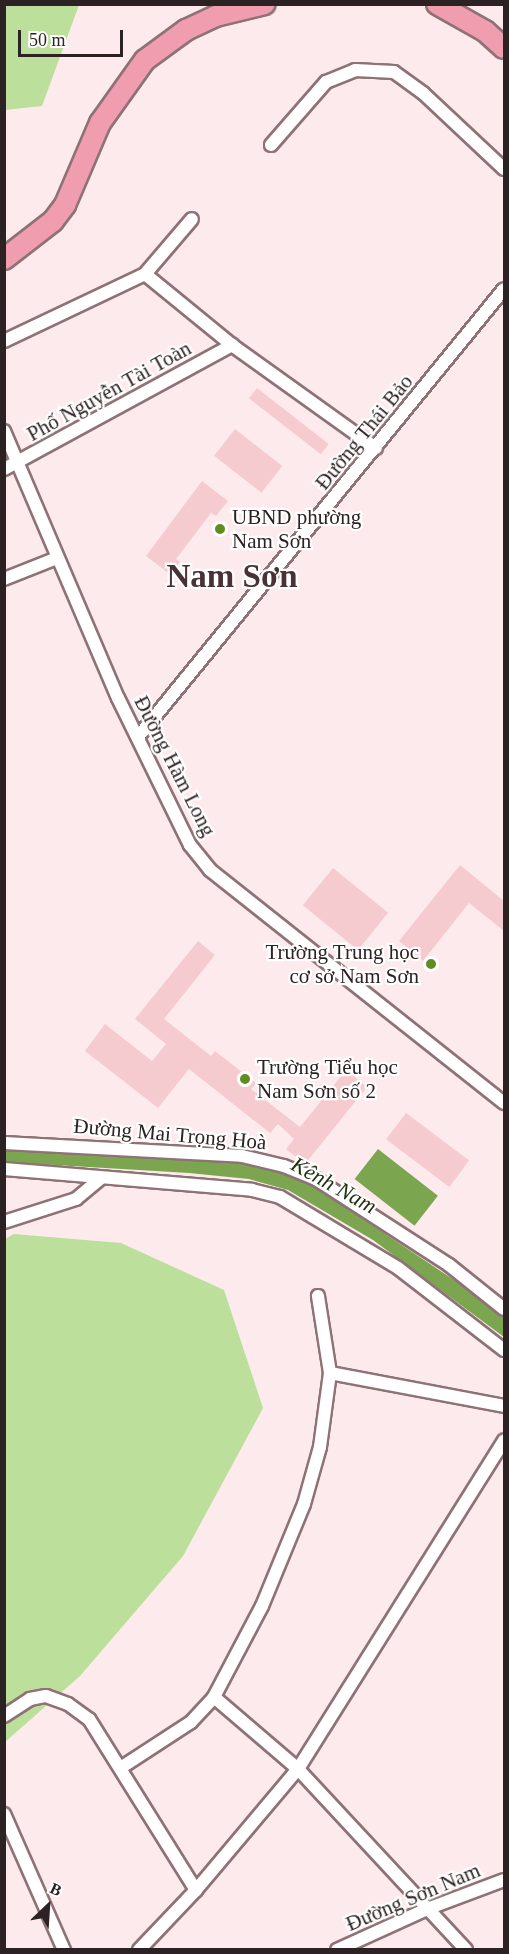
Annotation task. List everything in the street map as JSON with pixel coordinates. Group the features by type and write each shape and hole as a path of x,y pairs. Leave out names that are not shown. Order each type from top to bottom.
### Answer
{"main road":[{"path":"4,259 53,221 65,205 100,123 145,60 186,30 216,16 265,4"},
{"path":"437,4 503,41"}],"street":[{"path":"271,145 326,82 355,70 394,72 423,93 504,169"},
{"path":"4,341 145,274 192,219"},
{"path":"145,274 232,345 376,448"},
{"name":"Đường Thái Bảo","path":"138,737 504,289"},
{"name":"Phố Nguyễn Tài Toàn","path":"4,469 19,463 232,345"},
{"name":"Đường Hàm Long","path":"4,431 57,558 182,831 210,870 504,1103"},
{"path":"4,579 57,558"},
{"name":"Đường Mai Trọng Hoà","path":"4,1143 242,1156 285,1166 316,1179 449,1265 504,1309"},
{"path":"4,1169 252,1190 280,1197 398,1268 504,1350"},
{"path":"4,1222 76,1199 101,1178"},
{"path":"122,1767 192,1722 214,1697 262,1606 304,1504 320,1447 330,1373 318,1296"},
{"path":"330,1373 504,1406"},
{"path":"139,1950 196,1890 298,1769 504,1440"},
{"path":"493,1460 504,1468"},
{"path":"4,1716 30,1699 46,1696 68,1704 89,1719 122,1767 196,1890"},
{"path":"214,1697 298,1769 466,1950"},
{"path":"4,1814 64,1950"},
{"name":"Đường Sơn Nam","path":"337,1950 427,1909 504,1880"}],"shaded area":[{"path":"4,5 79,5 42,106 5,110"},
{"name":"Kênh Nam","path":"5,1148 242,1162 276,1170 309,1183 469,1290 504,1317 504,1337 373,1240 288,1190 249,1179 189,1173 5,1162"},
{"path":"378,1149 438,1196 414,1226 355,1179"},
{"path":"14,1234 121,1243 224,1290 263,1408 183,1556 80,1676 5,1742 5,1239"}],"building":[{"path":"257,388 329,444 321,454 249,398"},
{"path":"235,429 282,466 261,493 214,456"},
{"path":"202,481 228,501 216,516 211,513 176,559 180,562 171,575 146,556"},
{"path":"460,865 504,901 504,931 469,903 423,961 399,941"},
{"path":"333,868 388,913 358,950 303,905"},
{"path":"198,941 215,955 164,1019 211,1056 215,1051 256,1083 251,1089 300,1127 346,1070 367,1087 305,1164 286,1149 294,1139 278,1124 270,1133 189,1069 158,1108 85,1051 105,1024 152,1061 166,1044 135,1019"},
{"path":"406,1113 469,1161 449,1187 386,1139"}],"place":[{"name":"UBND phường Nam Sơn","path":"220,529"},
{"name":"Trường Trung học cơ sở Nam Sơn","path":"431,964"},
{"name":"Trường Tiểu học Nam Sơn số 2","path":"245,1079"}],"district":[{"name":"Nam Sơn","path":"232,577"}]}
